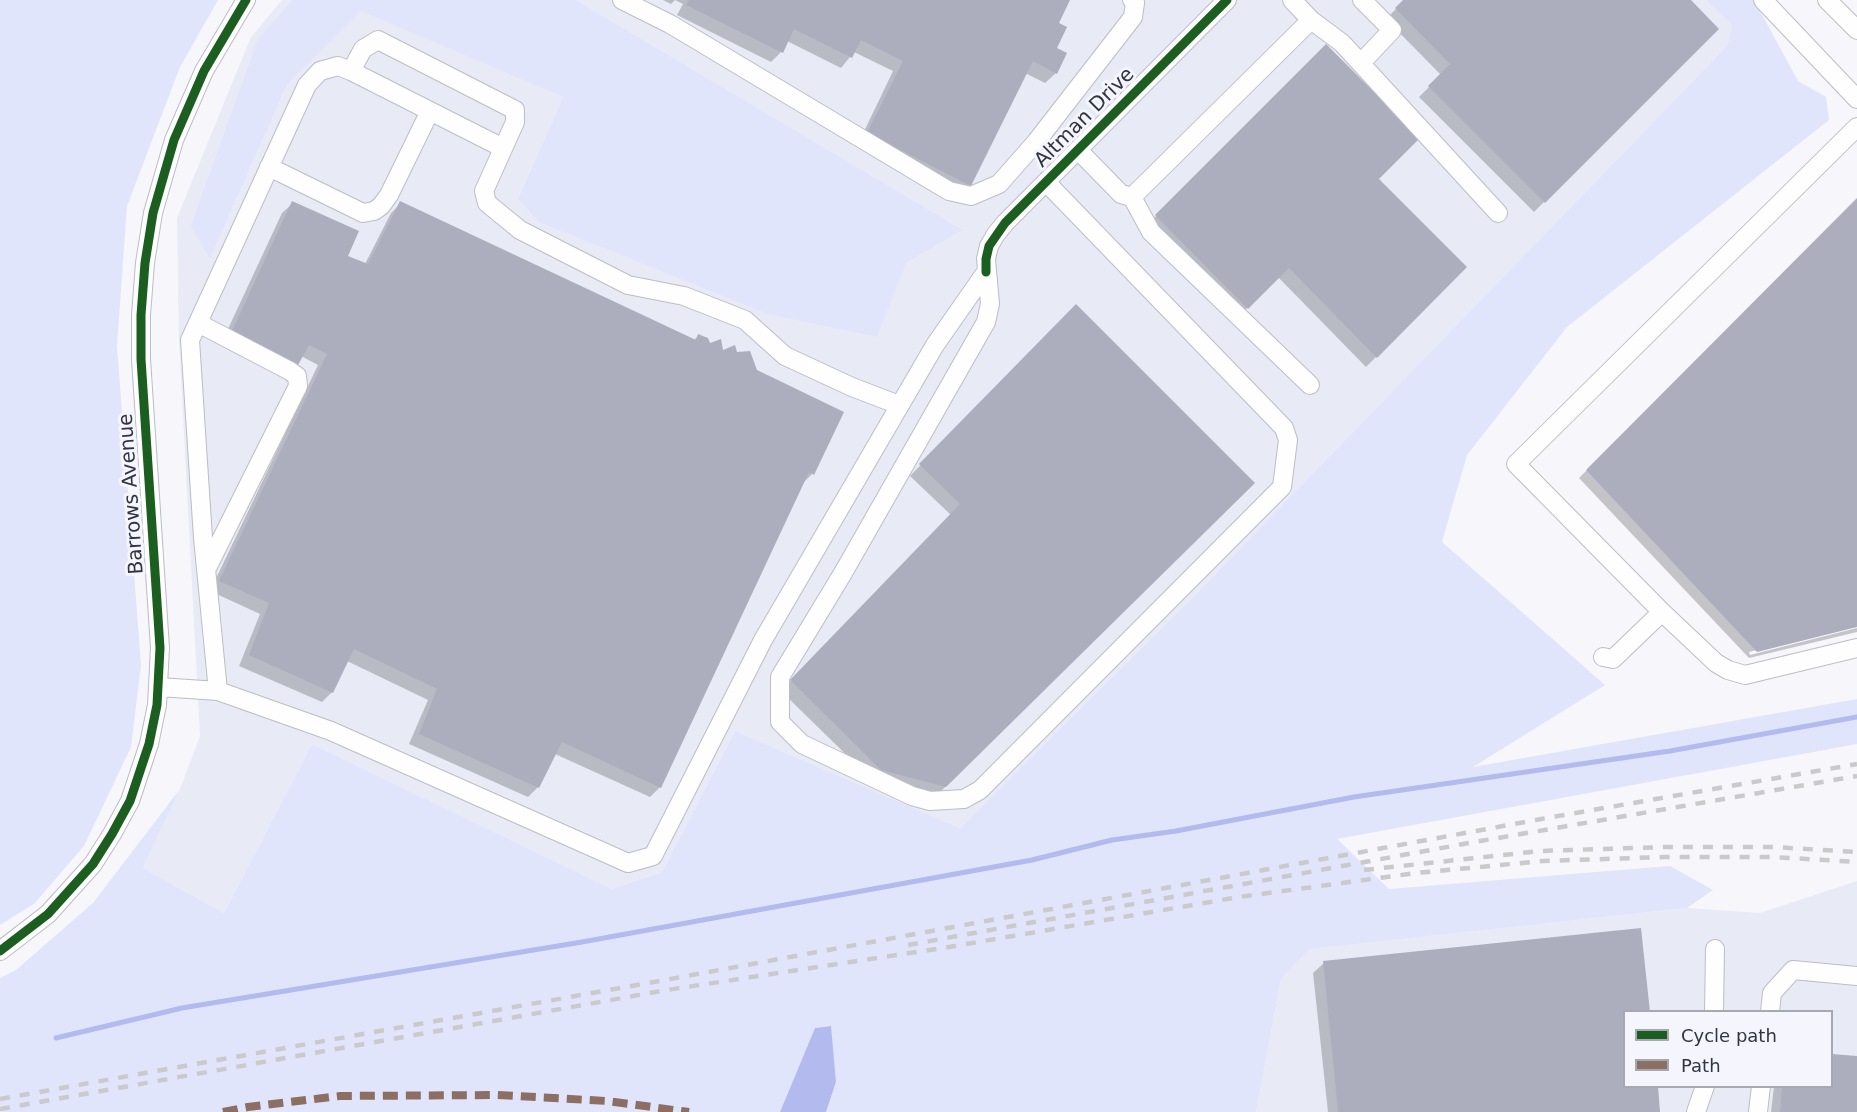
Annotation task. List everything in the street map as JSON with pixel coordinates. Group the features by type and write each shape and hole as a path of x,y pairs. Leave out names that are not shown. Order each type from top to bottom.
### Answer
{"street":[{"name":"Barrows Avenue","path":"0,951 34,926 60,902 93,864 129,801 145,760 154,725 159,687 159,627 141,359 141,315 145,263 159,187 188,103 208,63 246,0"},
{"path":"622,0 670,24 949,192 970,196 999,184 1036,142 1133,17 1135,3 1132,0"},
{"name":"Altman Drive","path":"986,272 989,246 996,234 1227,0"},
{"path":"1292,0 1311,20 1342,43 1498,213"},
{"path":"1361,63 1392,30 1362,0"},
{"path":"1762,0 1857,99"},
{"path":"1827,0 1857,30"},
{"path":"1132,197 1311,20"},
{"path":"351,71 363,49 378,40 514,110 515,122 484,191 488,203 520,230 628,285 684,296 745,320 784,356 852,387 899,405"},
{"path":"218,691 206,570 190,340 307,85 320,71 338,66 503,148"},
{"path":"269,167 363,213 374,211 389,195 430,111"},
{"path":"1857,127 1516,464 1662,612 1716,663 1728,670 1745,675 1857,648"},
{"path":"1078,150 1121,194 1132,197 1151,232 1310,385"},
{"path":"986,272 990,304 986,322 843,573 780,677 780,722 802,744 912,796 930,801 964,799 980,790 1282,487 1288,440 1284,428 1046,182"},
{"path":"159,687 218,691 331,731 628,863 653,856 763,639 935,345 986,272"},
{"path":"198,323 291,371 297,376 298,386 206,570"},
{"path":"1603,657 1612,659 1662,612"},
{"path":"1714,1010 1715,949"},
{"path":"1770,1010 1772,993 1793,970 1857,976"},
{"path":"1696,1112 1704,1088"},
{"path":"1758,1112 1761,1088"}],"shaded area":[{"path":"0,0 218,0 180,67 127,206 117,346 141,665 131,747 84,846 34,904 0,925"},
{"path":"282,0 292,0 258,40 210,259 287,85 361,10 563,97 518,197 906,263 963,230 576,0 1706,0 1732,25 1727,46 1196,594 960,828 735,731 662,872 612,889 312,744 224,913 143,868 180,789 200,736 179,339 177,218 251,37"},
{"path":"292,0 576,0 963,230 906,263 877,337 768,314 539,222 518,198 563,97 361,11 287,85 210,259 191,226 258,39"},
{"path":"1706,0 1754,0 1798,81 1826,97 1829,120 1567,327 1467,455 1442,542 1605,685 1473,767 1857,699 1857,744 1337,839 1389,889 1670,866 1713,890 1687,908 1309,949 1281,979 1256,1112 826,1112 836,1082 830,1026 815,1028 780,1112 0,1112 0,978 16,970 93,903 180,789 143,868 224,913 312,744 612,889 662,872 735,731 960,828 1196,594 1727,46 1732,25"},
{"path":"1857,881 1857,1112 1256,1112 1281,979 1308,949 1687,908 1760,913"}],"water":[{"path":"831,1026 836,1082 826,1112 780,1112 815,1028"}],"building":[{"path":"689,0 1070,0 1059,23 1067,27 1057,48 1067,53 1057,74 1033,61 971,186 867,133 903,61 861,40 852,58 794,29 783,53 686,5"},
{"path":"1403,0 1691,0 1719,29 1545,203 1428,86 1450,64 1395,8"},
{"path":"1326,44 1420,138 1379,179 1467,267 1377,358 1289,268 1248,309 1155,215"},
{"path":"1857,198 1857,627 1757,652 1586,470"},
{"path":"292,201 359,231 348,256 368,264 400,201 696,340 698,334 708,338 710,343 721,339 723,350 735,345 737,352 750,351 757,370 844,412 814,475 809,472 661,788 562,742 539,788 419,734 437,689 354,649 333,693 249,655 269,603 219,581 327,354 309,345 298,365 231,333"},
{"path":"1076,304 1255,483 946,787 881,770 790,680 960,504 919,464"},
{"path":"1641,928 1650,1010 1623,1010 1623,1088 1658,1088 1660,1112 1338,1112 1323,961"},
{"path":"1833,1054 1857,1056 1857,1112 1780,1112 1782,1088 1833,1088"}],"waterway":[{"path":"56,1038 182,1008 582,942 1032,860 1112,840 1176,831 1354,797 1670,751 1857,717"}],"railway":[{"path":"0,1099 665,980 1541,819 1857,764"},
{"path":"908,945 1469,843 1857,776"},
{"path":"1364,870 1540,851 1665,847 1773,847 1857,852"},
{"path":"0,1109 667,990 943,948 1239,897 1416,873 1543,861 1665,857 1773,857 1857,862"}],"marked path":[{"path":"223,1112 340,1096 497,1095 607,1101 689,1112"}],"cycle path":[{"path":"0,951 48,914 93,864 130,801 149,744 157,705 160,648 141,359 141,315 145,263 153,213 174,140 204,71 246,0"},
{"path":"986,272 989,246 1005,223 1227,0"}]}
